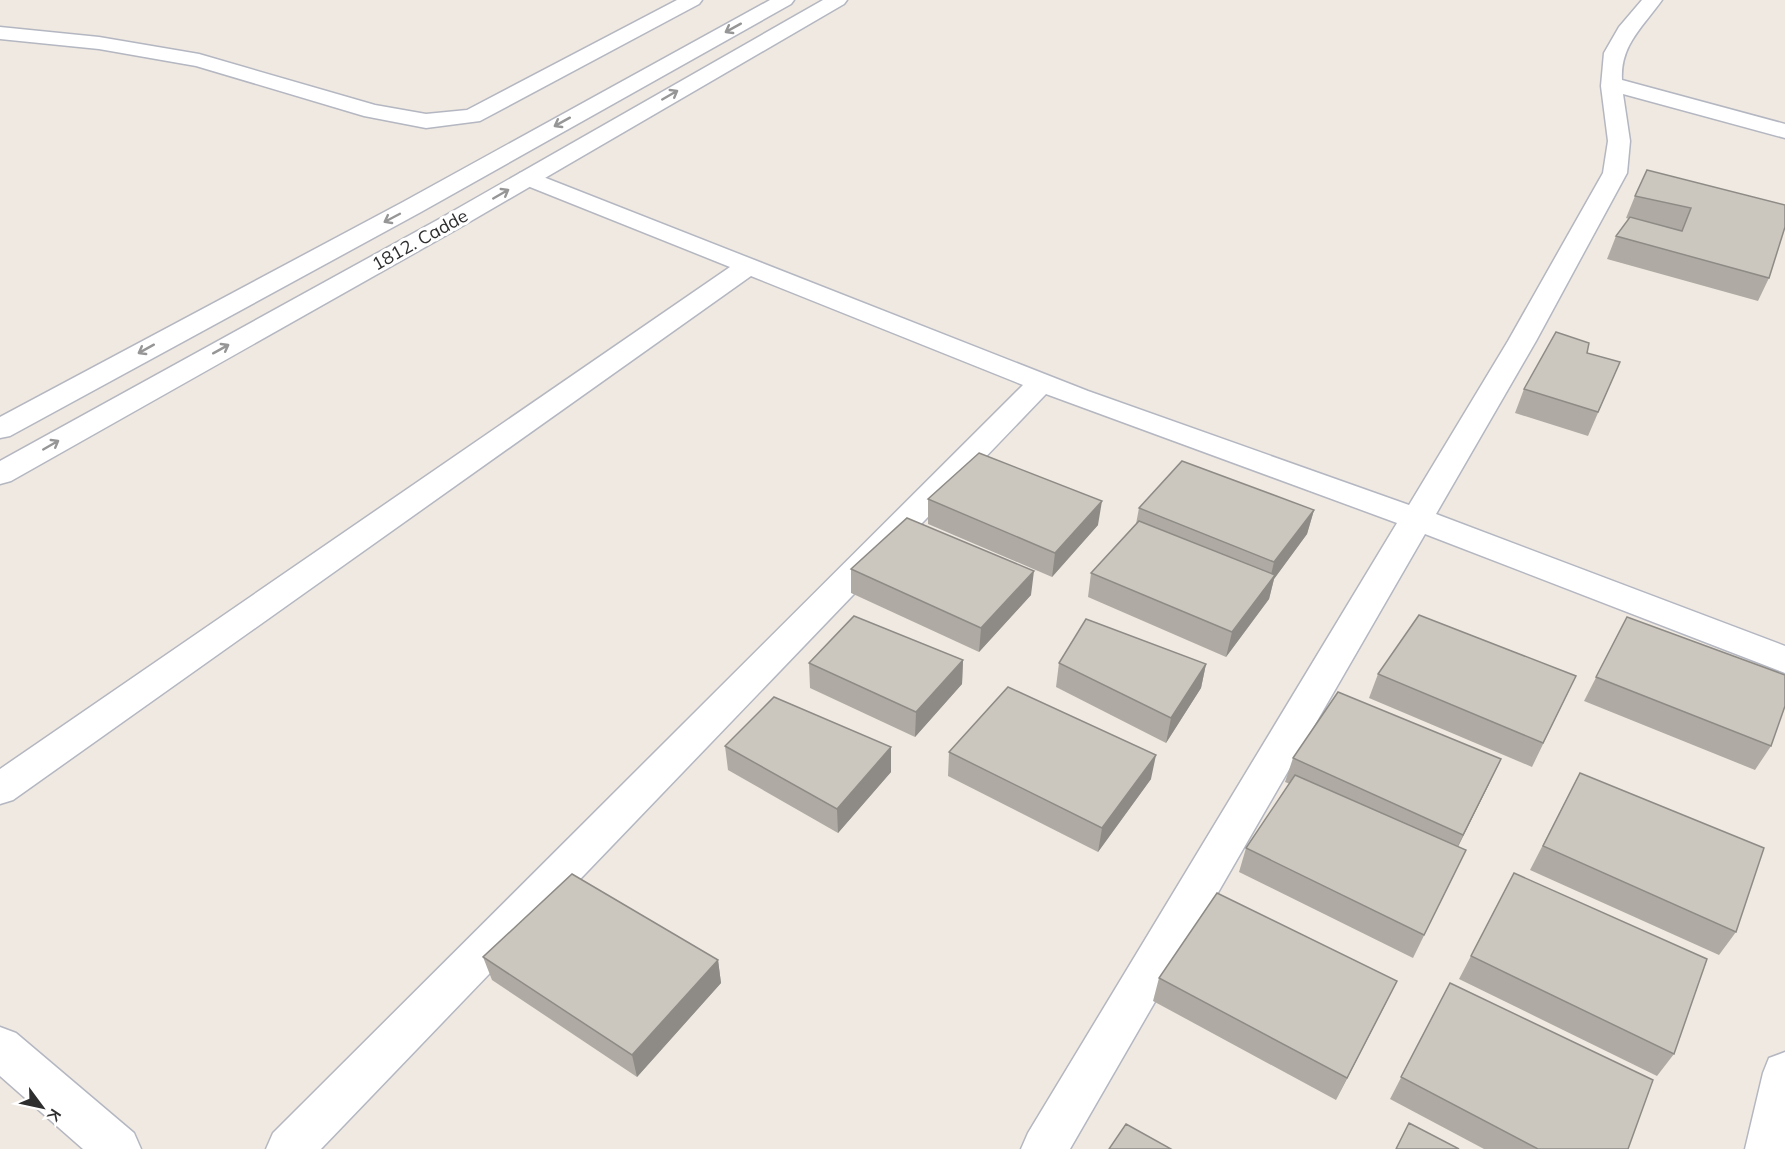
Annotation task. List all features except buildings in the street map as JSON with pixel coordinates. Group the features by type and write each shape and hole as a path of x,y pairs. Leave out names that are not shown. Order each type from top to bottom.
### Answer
{"street":[{"path":"0,33 99,43 199,60 372,111 426,121 472,116 692,0"},
{"name":"1812. Cadde","path":"0,429 412,207 784,0"},
{"name":"1812. Cadde","path":"0,474 528,178 837,0"},
{"path":"1044,1149 1522,341 1615,173 1619,142 1612,84 1614,54 1625,32 1652,0"},
{"path":"1612,84 1785,131"},
{"path":"528,178 1042,382 1417,519 1785,660"},
{"path":"0,789 749,266"},
{"path":"289,1149 1042,382"},
{"path":"0,1048 118,1149"},
{"path":"1768,1149 1785,1073"}]}
